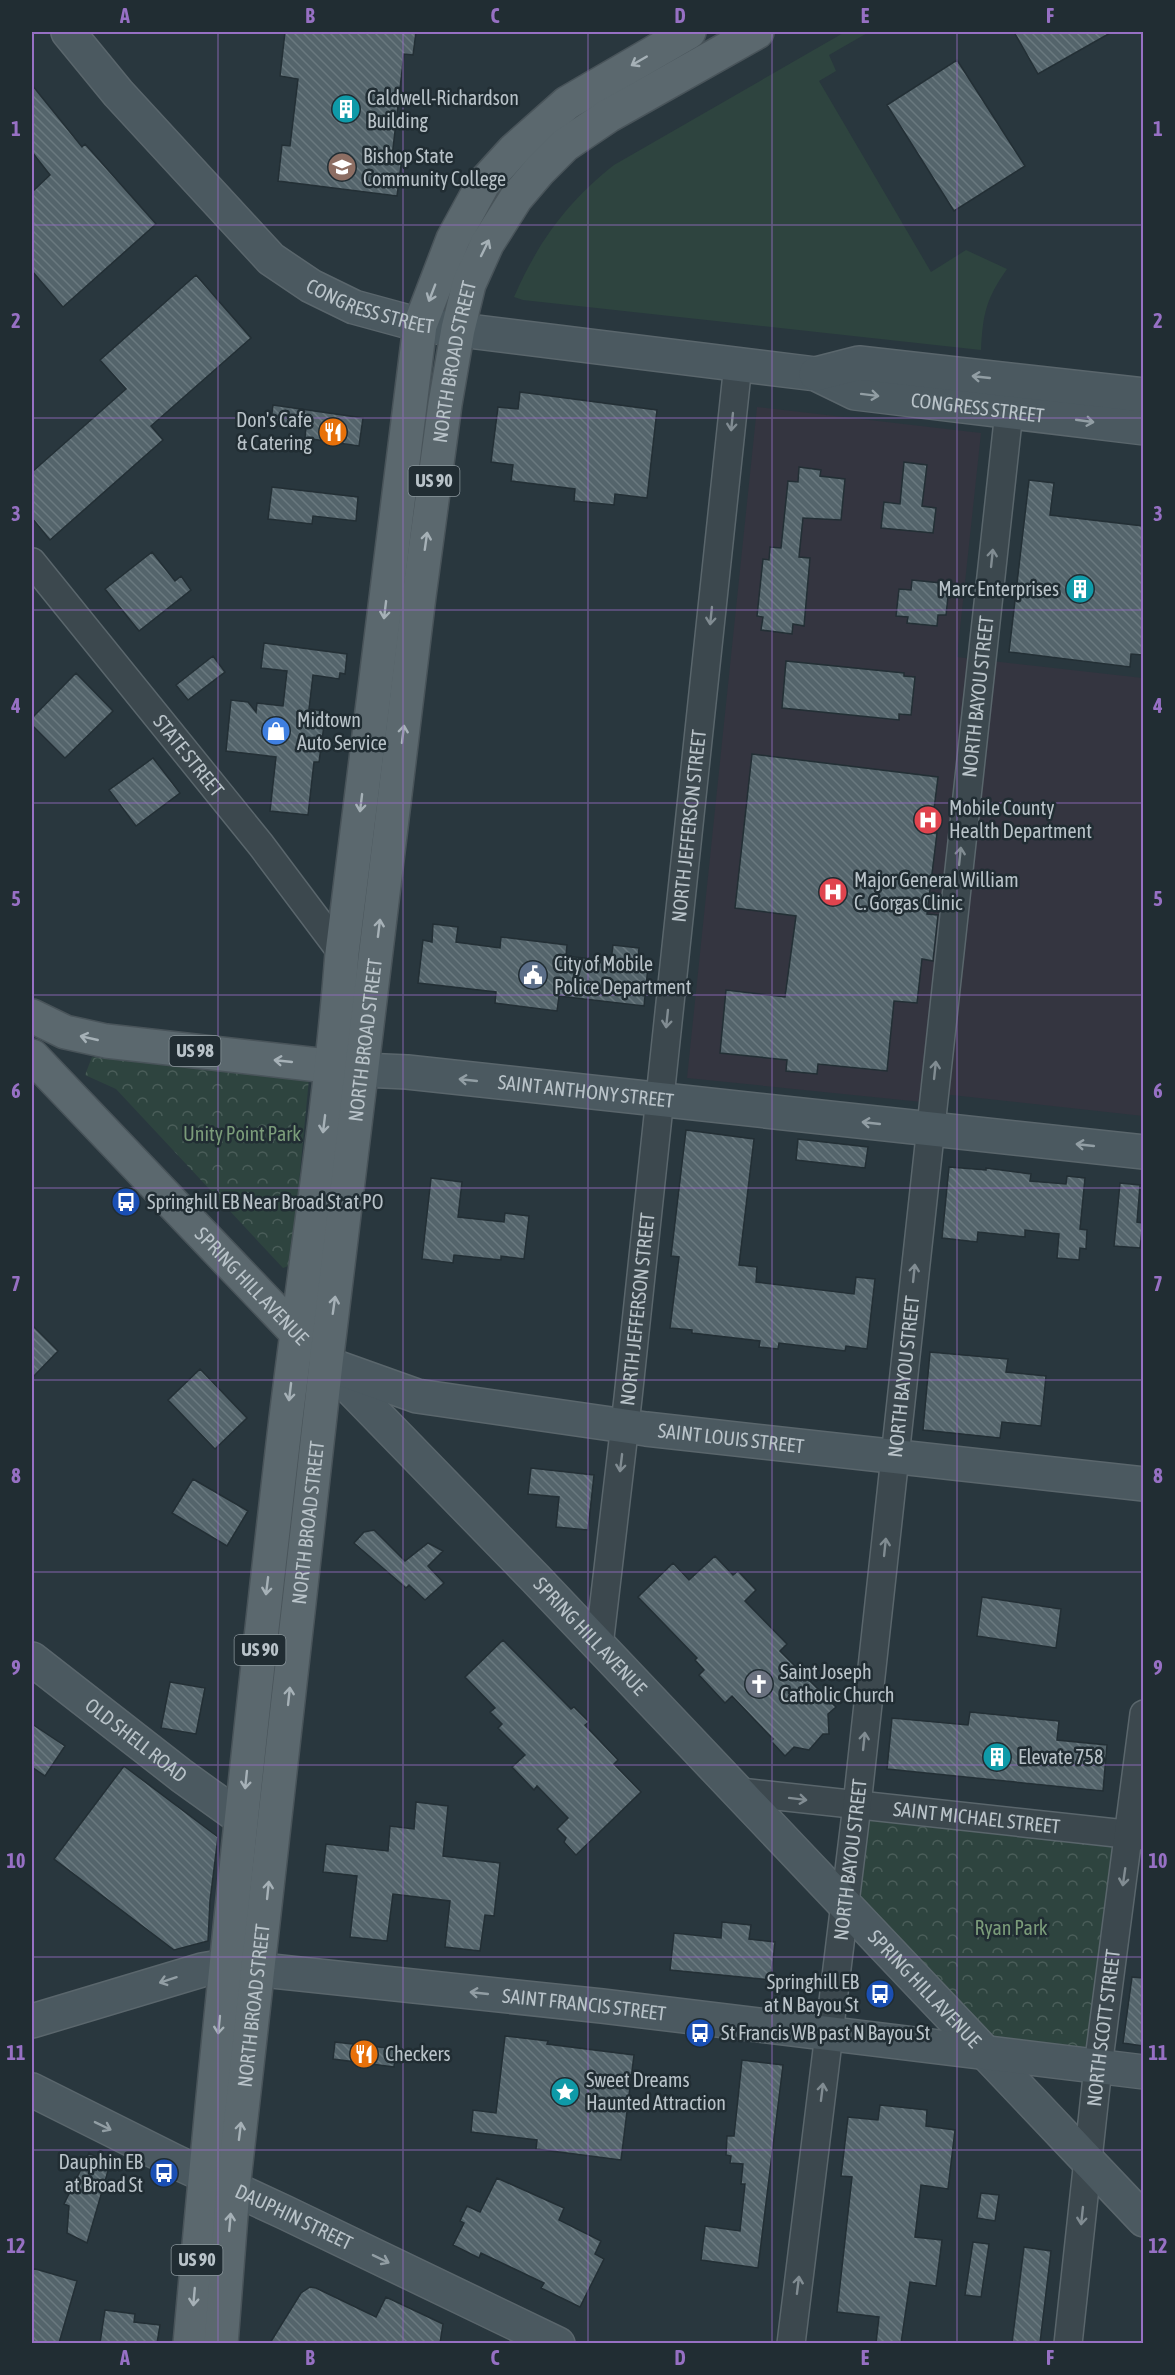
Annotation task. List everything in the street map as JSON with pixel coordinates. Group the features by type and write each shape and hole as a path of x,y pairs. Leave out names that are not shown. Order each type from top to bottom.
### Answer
{"main road":[{"name":"NORTH BROAD STREET","path":"219,2182 259,1969 326,1363 347,1068 342,953 420,325 453,239 483,184 498,166 567,103 689,32"},
{"name":"NORTH BROAD STREET","path":"219,2182 225,1966 297,1334 347,1068 419,596 445,404 458,329 469,284 487,244 516,198 565,145 609,116 757,32"},
{"name":"SAINT ANTHONY STREET","path":"32,1016 65,1032 106,1041 347,1068"},
{"name":"SPRING HILL AVENUE","path":"32,1056 326,1363"},
{"name":"US 90","path":"190,2343 219,2182"},
{"name":"US 90","path":"219,2182 221,2343"}],"street":[{"name":"CONGRESS STREET","path":"68,32 118,93 271,259 311,286 354,307 420,325 816,374 855,393 1143,395"},
{"name":"NORTH JEFFERSON STREET","path":"599,1646 625,1426 738,364"},
{"name":"CONGRESS STREET","path":"1011,395 1143,428"},
{"name":"NORTH BAYOU STREET","path":"791,2343 845,1903 1011,395"},
{"name":"STATE STREET","path":"32,562 261,844 342,953"},
{"name":"SAINT ANTHONY STREET","path":"347,1068 407,1072 1143,1152"},
{"name":"SAINT LOUIS STREET","path":"326,1363 417,1396 625,1426 1143,1484"},
{"name":"SPRING HILL AVENUE","path":"326,1363 740,1792 1143,2220"},
{"name":"OLD SHELL ROAD","path":"32,1659 182,1776 242,1819"},
{"name":"NORTH SCOTT STREET","path":"1068,2343 1098,2067 1136,1835 1143,1714"},
{"name":"SAINT MICHAEL STREET","path":"740,1792 1136,1835"},
{"name":"SAINT FRANCIS STREET","path":"35,2027 192,1973 225,1966 602,2006 1143,2072"},
{"path":"32,2066 40,2083 74,2112"},
{"name":"DAUPHIN STREET","path":"32,2090 219,2182 518,2335 558,2343"}],"shaded area":[{"name":"Mobile County Health Department","path":"757,407 981,433 957,657 1143,678 1143,1116 933,1093 932,1103 687,1078"}],"green space":[{"path":"845,32 869,32 829,55 836,71 819,81 931,272 966,250 1007,269 994,289 987,307 981,350 523,300 514,297 533,258 555,224 597,179 614,165"},
{"name":"Unity Point Park","path":"92,1057 309,1079 291,1265 283,1268 116,1089 85,1075"},
{"name":"Ryan Park","path":"857,1805 1129,1834 1098,2067 984,2053 845,1903"}],"building":[{"name":"Caldwell-Richardson Building","path":"285,32 416,32 413,55 404,54 392,157 402,158 397,196 278,181 282,145 290,146 298,79 280,76"},
{"path":"1014,32 1112,32 1038,74"},
{"path":"957,60 1025,166 954,211 887,105"},
{"path":"32,85 82,147 85,144 156,224 63,307 32,271 32,192 50,175 32,152"},
{"path":"196,275 251,338 151,426 163,440 50,540 32,518 32,472 126,389 100,360"},
{"path":"520,392 657,410 647,498 615,494 614,505 574,501 575,489 511,481 513,465 491,462 498,407 518,409"},
{"name":"Don's Cafe & Catering","path":"273,405 363,418 359,446 305,438 306,427 271,421"},
{"path":"904,462 927,465 922,506 936,508 933,533 881,528 884,502 900,504"},
{"path":"799,467 821,470 820,476 845,479 841,520 803,518 799,557 810,558 804,626 793,624 792,634 761,630 763,617 757,616 763,559 769,560 770,547 781,548 788,481 798,482"},
{"name":"Marc Enterprises","path":"1029,480 1054,483 1050,515 1143,526 1143,655 1131,654 1130,667 1009,652"},
{"path":"272,487 358,497 356,521 313,516 312,524 268,519"},
{"path":"152,552 175,581 181,576 191,590 139,631 105,589"},
{"path":"912,580 941,583 940,587 949,588 946,615 938,615 937,626 907,623 908,617 896,616 899,589 911,590"},
{"path":"264,643 347,654 345,674 340,673 339,679 313,675 309,709 326,711 319,762 314,762 308,815 270,811 276,757 226,751 231,700 248,702 256,712 257,703 283,706 287,671 261,668"},
{"path":"213,656 225,672 188,700 176,685"},
{"path":"786,661 904,673 904,676 915,677 911,715 899,714 899,720 782,708"},
{"path":"76,673 113,711 65,758 32,725 32,718"},
{"path":"752,754 938,777 931,833 937,833 927,914 938,915 933,961 922,959 917,1003 894,1001 887,1071 818,1064 817,1074 786,1071 787,1060 720,1053 726,990 785,997 796,916 735,908"},
{"path":"153,758 180,793 136,826 109,790"},
{"name":"City of Mobile Police Department","path":"433,924 458,927 456,942 500,948 501,937 567,945 566,956 611,961 613,945 639,948 637,966 648,967 644,1006 559,996 557,1011 495,1003 496,992 418,983 423,940 432,942"},
{"path":"686,1130 754,1139 739,1265 757,1267 756,1282 854,1294 856,1277 875,1279 867,1349 846,1346 845,1351 779,1343 778,1349 759,1347 760,1341 692,1333 692,1330 670,1328 679,1257 671,1256"},
{"path":"798,1139 868,1147 865,1168 796,1160"},
{"path":"949,1167 986,1170 986,1168 1031,1174 1030,1181 1066,1184 1067,1176 1085,1178 1080,1229 1087,1230 1086,1249 1080,1248 1079,1260 1057,1258 1059,1234 1025,1230 1025,1237 978,1232 977,1242 942,1238"},
{"path":"431,1178 462,1182 458,1217 504,1222 505,1213 529,1216 524,1259 501,1256 501,1260 454,1255 453,1263 422,1259"},
{"path":"1120,1183 1140,1185 1137,1222 1143,1223 1140,1248 1114,1246"},
{"path":"32,1325 58,1351 32,1378"},
{"path":"930,1352 1008,1359 1006,1372 1046,1376 1041,1426 1002,1422 1000,1438 923,1430"},
{"path":"200,1369 247,1418 215,1449 168,1400"},
{"path":"531,1468 594,1475 588,1530 556,1527 559,1497 528,1494"},
{"path":"193,1479 248,1511 227,1546 172,1513"},
{"path":"374,1530 405,1561 428,1543 443,1551 428,1566 444,1583 425,1600 409,1585 406,1588 354,1543 364,1532"},
{"name":"Saint Joseph Catholic Church","path":"715,1556 733,1575 738,1571 756,1590 745,1601 787,1644 780,1651 836,1707 828,1714 829,1734 823,1734 809,1750 794,1747 785,1756 771,1741 773,1739 732,1696 725,1703 699,1675 704,1670 695,1660 697,1658 638,1597 673,1563 689,1580"},
{"path":"982,1597 1061,1609 1056,1648 977,1636"},
{"path":"503,1640 571,1709 574,1707 589,1722 585,1725 618,1760 614,1764 641,1792 576,1855 564,1842 566,1838 557,1829 568,1818 537,1786 534,1790 512,1767 525,1755 498,1728 502,1724 490,1712 495,1708 465,1677"},
{"path":"170,1682 205,1688 196,1734 161,1728"},
{"name":"Elevate 758","path":"970,1712 1059,1721 1057,1740 1107,1745 1103,1791 887,1769 892,1718 968,1725"},
{"path":"32,1724 65,1746 45,1776 32,1767"},
{"path":"124,1766 218,1837 210,1901 208,1941 174,1950 54,1859"},
{"path":"416,1802 448,1806 443,1856 500,1863 494,1916 485,1915 480,1951 445,1947 450,1901 393,1894 387,1941 350,1937 357,1876 323,1872 326,1844 388,1851 390,1826 414,1829"},
{"path":"722,1922 751,1925 749,1939 775,1942 771,1980 670,1970 674,1933 721,1938"},
{"path":"1132,1977 1143,1978 1143,2046 1123,2043"},
{"path":"505,2036 634,2055 621,2160 536,2149 537,2140 471,2132 473,2110 496,2113"},
{"name":"Checkers","path":"335,2042 396,2049 394,2067 333,2059"},
{"path":"742,2060 783,2065 758,2268 701,2260 705,2226 740,2231 745,2184 741,2184 743,2164 730,2163 731,2156 726,2155 727,2136 734,2136"},
{"path":"880,2105 927,2110 926,2126 955,2130 948,2189 921,2185 915,2237 942,2240 936,2286 910,2282 901,2343 876,2343 879,2317 837,2312 852,2177 841,2176 848,2117 878,2120"},
{"path":"89,2153 110,2164 87,2243 67,2233 69,2206 64,2204"},
{"path":"497,2178 564,2208 559,2220 601,2241 595,2254 604,2259 580,2307 541,2288 544,2283 481,2253 479,2258 453,2245 464,2223 460,2221 467,2206 480,2212"},
{"path":"981,2193 999,2195 995,2221 977,2218"},
{"path":"973,2242 989,2244 981,2297 965,2295"},
{"path":"1024,2247 1051,2251 1040,2343 1012,2343"},
{"path":"32,2268 77,2281 59,2343 32,2343"},
{"path":"310,2287 376,2317 386,2297 443,2324 440,2343 270,2343 301,2293"},
{"path":"105,2310 135,2314 134,2322 160,2325 157,2343 100,2343"}],"place":[{"name":"Caldwell-Richardson Building","path":"346,109"},
{"name":"Bishop State Community College","path":"342,167"},
{"name":"Don's Cafe & Catering","path":"333,432"},
{"name":"Marc Enterprises","path":"1080,589"},
{"name":"Midtown Auto Service","path":"276,731"},
{"name":"Mobile County Health Department","path":"928,820"},
{"name":"Major General William C. Gorgas Clinic","path":"833,892"},
{"name":"City of Mobile Police Department","path":"533,975"},
{"name":"Springhill EB Near Broad St at PO","path":"126,1202"},
{"name":"Saint Joseph Catholic Church","path":"759,1684"},
{"name":"Elevate 758","path":"997,1757"},
{"name":"Springhill EB at N Bayou St","path":"880,1994"},
{"name":"St Francis WB past N Bayou St","path":"700,2033"},
{"name":"Checkers","path":"364,2054"},
{"name":"Sweet Dreams Haunted Attraction","path":"565,2092"},
{"name":"Dauphin EB at Broad St","path":"164,2173"}]}
